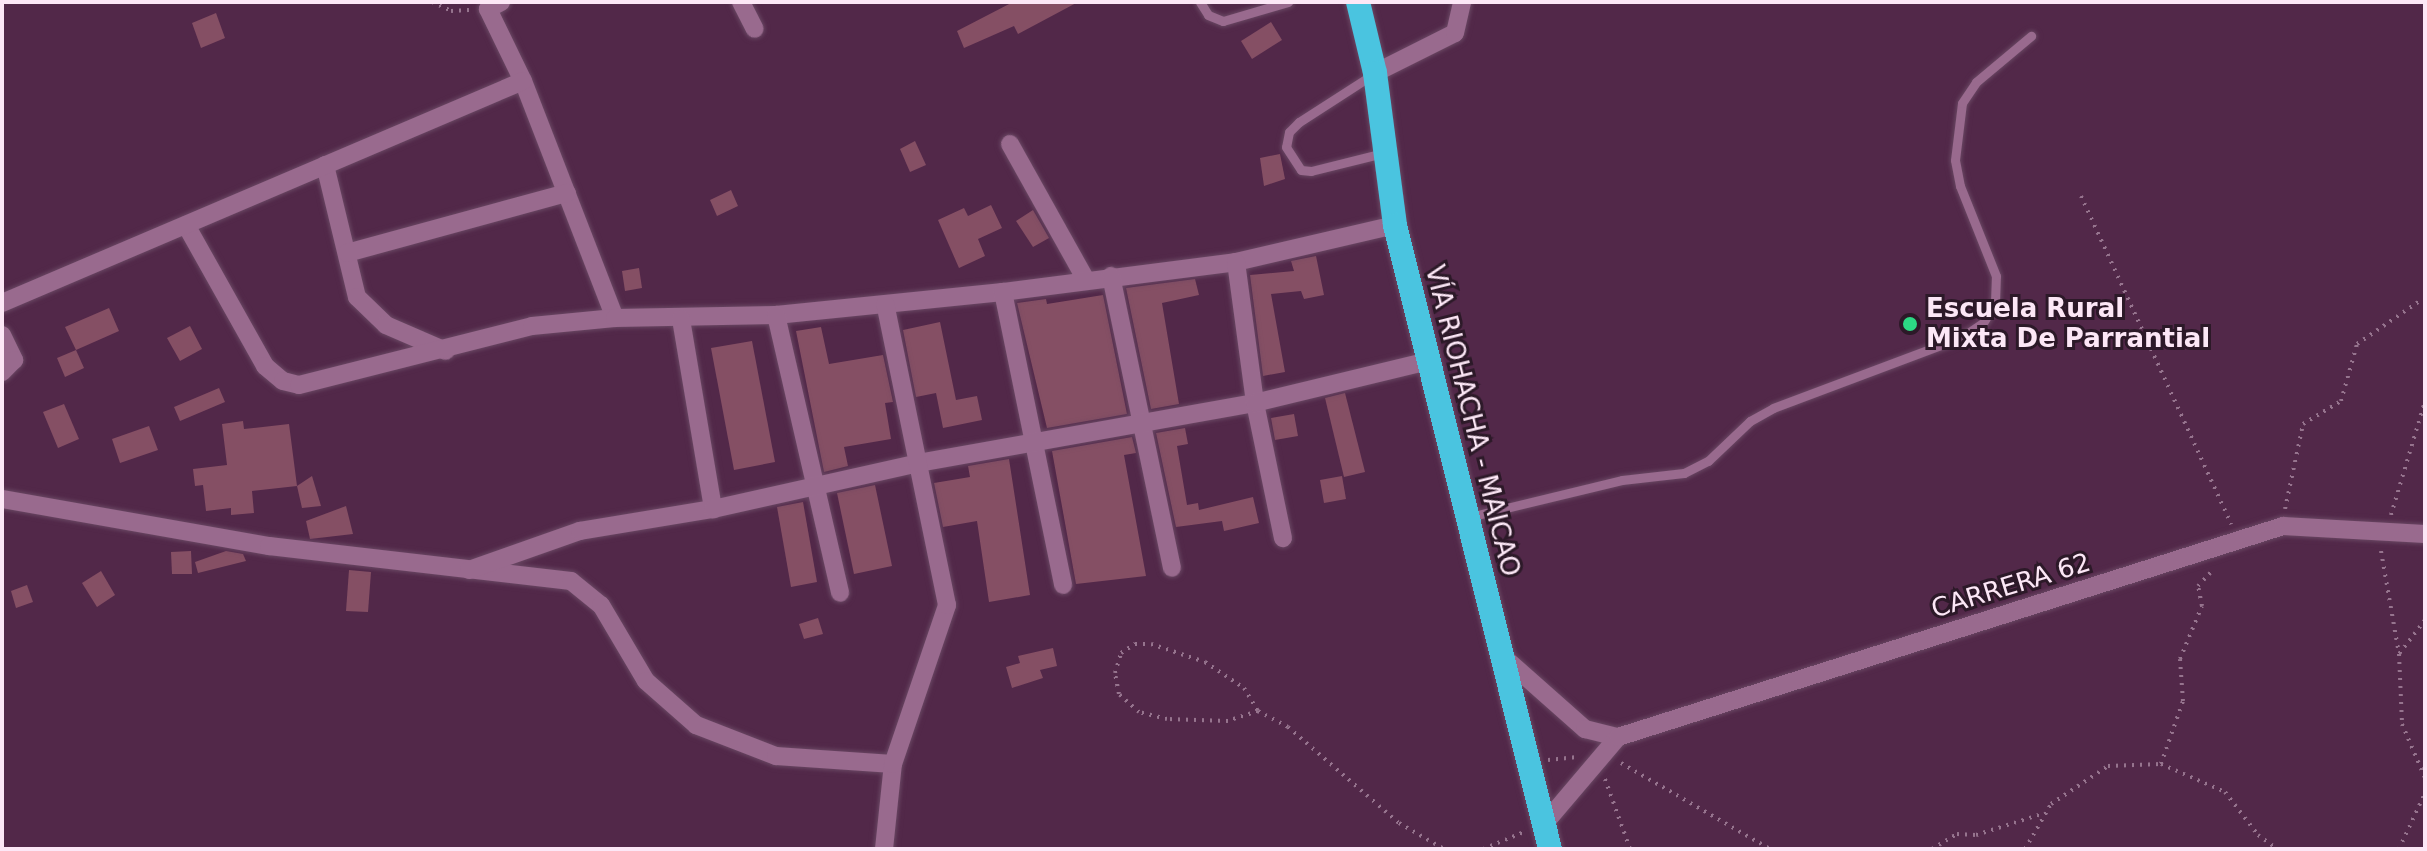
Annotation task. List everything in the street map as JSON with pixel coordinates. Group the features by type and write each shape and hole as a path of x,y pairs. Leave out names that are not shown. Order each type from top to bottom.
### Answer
{"highway":[{"name":"VÍA RIOHACHA - MAICAO","path":"1358,2 1375,73 1383,153 1395,225 1550,849"}],"street":[{"path":"741,2 755,29"},
{"path":"1375,73 1455,33 1462,2"},
{"path":"494,5 615,318"},
{"path":"2,303 523,81"},
{"path":"1010,144 1086,280"},
{"path":"325,165 357,297 368,313 446,351"},
{"path":"347,253 567,193"},
{"path":"186,225 265,366 283,381 313,384 532,326 615,318 776,315 1003,292 1236,262 1395,225"},
{"path":"1236,262 1255,403 1283,538"},
{"path":"1111,276 1138,423 1172,568"},
{"path":"1003,292 1063,585"},
{"path":"884,849 893,764 947,605 885,304"},
{"path":"776,315 819,483 840,593"},
{"path":"681,319 713,509"},
{"path":"2,335 14,360 2,372"},
{"path":"469,570 580,531 713,509 918,463 1255,403 1428,361"},
{"path":"2,499 269,546 571,581 588,590 646,681 696,725 776,756 893,764"},
{"name":"CARRERA 62","path":"1545,823 1599,753 1618,737 2283,526 2425,534"},
{"path":"1499,653 1585,729 1618,737"}],"lane":[{"path":"1200,2 1208,15 1223,21 1288,2"},
{"path":"1466,517 1622,480 1684,473 1708,461 1750,421 1773,408 1962,337 1983,323 1995,303 1996,276 1960,186 1955,160 1962,103 1976,82 2031,36"},
{"path":"1375,73 1299,122 1289,132 1286,147 1301,170 1311,171 1383,153"}],"path":[{"path":"432,2 451,11 494,5"},
{"path":"2081,196 2240,542 2198,586 2202,606 2180,659 2183,701 2161,764"},
{"path":"2283,526 2291,465 2303,424 2341,401 2357,344 2421,300 2425,294"},
{"path":"2421,300 2425,319"},
{"path":"2425,620 2399,654 2402,724 2425,778"},
{"path":"1258,711 1228,721 1167,719 1139,712 1119,694 1115,673 1121,653 1135,644 1151,644 1205,662 1244,688 1258,711 1288,727 1399,823 1444,849"},
{"path":"1530,761 1599,753 1770,849"},
{"path":"1599,753 1630,849"},
{"path":"2025,849 2051,804 2108,766 2161,764 2225,792 2258,835 2277,849"},
{"path":"2399,849 2425,793"},
{"path":"1932,849 1957,834 1976,835 2045,813"},
{"path":"1483,849 1545,823"}],"building":[{"path":"1013,2 1078,2 1018,34 1014,26 964,48 957,31"},
{"path":"216,13 225,38 201,48 192,23"},
{"path":"1271,22 1282,40 1252,59 1241,41"},
{"path":"915,141 926,165 910,172 900,149"},
{"path":"1280,154 1285,179 1264,186 1260,158"},
{"path":"731,190 738,206 717,216 710,200"},
{"path":"991,205 1002,228 978,239 985,256 959,268 938,220 964,208 968,216"},
{"path":"1033,210 1049,238 1033,247 1016,221"},
{"path":"1316,256 1324,295 1304,299 1301,291 1271,294 1285,372 1263,376 1250,275 1294,271 1291,261"},
{"path":"639,268 642,288 625,291 622,271"},
{"path":"1195,279 1199,295 1162,303 1179,404 1151,409 1126,288"},
{"path":"1103,295 1127,414 1047,428 1017,303 1046,299 1047,304"},
{"path":"109,308 119,331 76,350 65,327"},
{"path":"940,322 956,400 977,396 982,420 943,428 936,393 916,397 903,330"},
{"path":"190,326 202,349 180,361 167,338"},
{"path":"821,327 829,364 883,355 893,402 885,403 891,439 844,447 848,466 824,472 796,331"},
{"path":"752,341 775,462 734,470 711,348"},
{"path":"76,350 84,368 65,377 57,358"},
{"path":"219,388 225,402 180,421 174,407"},
{"path":"1345,393 1365,472 1344,477 1325,398"},
{"path":"64,404 79,439 58,448 43,412"},
{"path":"1294,414 1298,436 1275,440 1271,418"},
{"path":"243,421 244,429 289,424 297,486 252,491 254,513 231,515 231,508 206,511 203,485 195,486 193,469 227,465 222,424"},
{"path":"149,426 158,450 120,463 112,439"},
{"path":"1185,428 1188,444 1177,446 1187,505 1198,503 1199,510 1253,497 1259,523 1224,531 1222,521 1176,527 1156,433"},
{"path":"1132,437 1136,453 1124,455 1146,576 1076,584 1052,451"},
{"path":"1009,459 1030,595 989,602 977,521 943,527 934,483 970,477 968,466"},
{"path":"312,476 321,506 302,508 297,486"},
{"path":"1342,476 1346,499 1324,503 1320,480"},
{"path":"875,485 892,566 854,574 837,493"},
{"path":"803,502 817,582 791,587 777,507"},
{"path":"346,506 353,534 310,539 306,521"},
{"path":"191,551 192,574 172,574 171,552"},
{"path":"226,551 243,554 246,561 198,573 195,562"},
{"path":"349,570 371,572 368,612 346,611"},
{"path":"101,571 115,595 97,607 82,583"},
{"path":"27,585 33,602 16,608 11,591"},
{"path":"818,618 823,634 804,639 799,624"},
{"path":"1053,648 1057,666 1040,670 1043,678 1012,688 1006,667 1020,663 1018,656"}],"place":[{"name":"Escuela Rural Mixta De Parrantial","path":"1910,324"}]}
